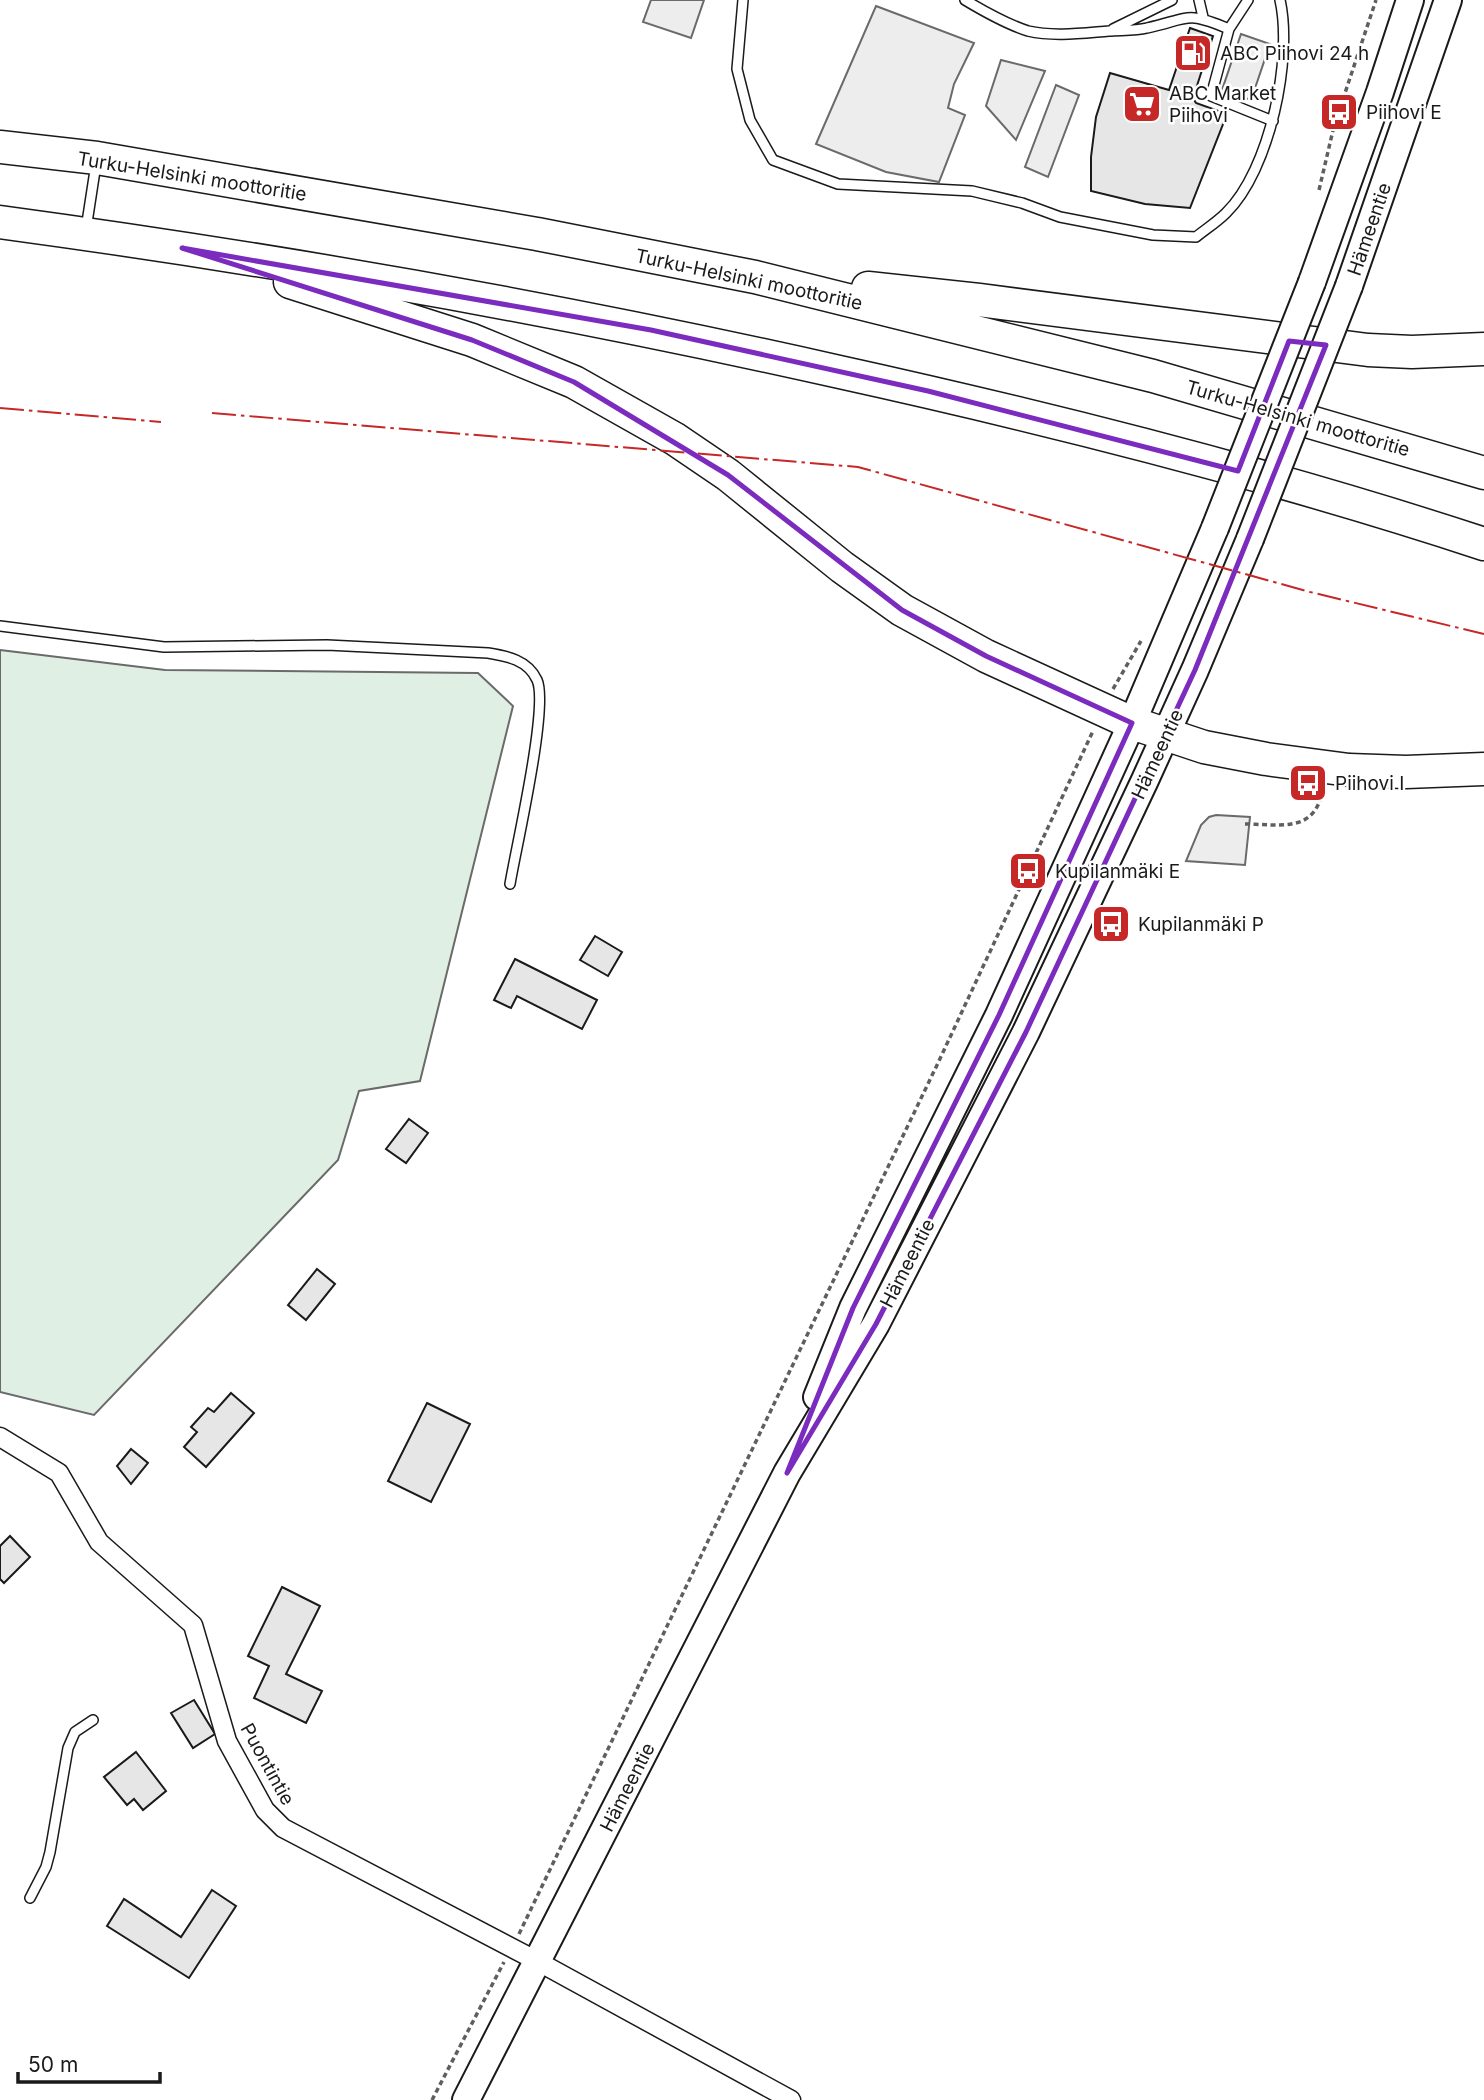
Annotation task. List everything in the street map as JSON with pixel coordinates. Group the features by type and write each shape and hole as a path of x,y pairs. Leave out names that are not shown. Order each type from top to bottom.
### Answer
{"highway":[{"name":"Turku-Helsinki moottoritie","path":"0,147 97,158 537,234 755,277 1153,376 1484,473"},
{"path":"0,222 404,284 637,327 928,391 1153,447 1397,515 1484,544"},
{"path":"182,248 472,340 574,382 675,439 728,475 842,567 902,610 986,656 1132,723 1205,747 1266,759 1349,770 1406,772 1484,769"},
{"path":"755,277 979,300 1368,350 1412,352 1475,347"}],"main road":[{"name":"Hämeentie","path":"787,1473 853,1308 999,1016 1132,723 1216,528 1312,282 1380,92 1409,0"},
{"name":"Hämeentie","path":"466,2100 787,1473 876,1324 1026,1032 1166,735 1250,539 1349,286 1448,0"}],"street":[{"name":"Puontintie","path":"0,1437 58,1473 99,1542 192,1625 227,1741 265,1810 283,1828 537,1961 791,2100"}],"lane":[{"path":"743,0 737,69 750,120 773,160 838,184 972,191 1060,217 1153,235 1196,237 1227,212 1253,174 1273,121 1285,23 1280,0"},
{"path":"966,0 998,19 1030,31 1071,34 1146,29 1176,19 1203,17 1229,29"},
{"path":"1108,31 1172,0"},
{"path":"1199,0 1203,17"},
{"path":"1248,0 1229,29 1211,96 1273,121"},
{"path":"85,233 97,158"},
{"path":"0,626 164,647 327,645 488,653 509,656 521,662 536,677 541,695 534,753 510,884"},
{"path":"30,1898 50,1853 68,1748 75,1732 93,1720"}],"path":[{"path":"1320,190 1334,126 1376,0"},
{"path":"432,2100 512,1948 938,1063 1102,709"},
{"path":"1245,824 1295,824 1308,820 1318,808 1323,785"}],"highlighted area":[{"path":"182,248 651,330 928,391 1238,471 1289,341 1326,345 1195,670 1026,1032 876,1324 787,1473 853,1308 999,1015 1132,723 986,656 902,610 728,475 574,382 472,340"}],"green space":[{"path":"0,650 165,670 478,673 513,706 420,1081 359,1091 338,1160 94,1415 0,1392"}],"shaded area":[{"path":"651,0 704,0 691,38 643,22"},
{"path":"876,6 974,43 954,84 948,108 965,115 939,182 886,172 816,144"},
{"path":"1241,34 1270,44 1251,100 1222,90"},
{"path":"1001,60 1045,71 1016,140 986,106"},
{"path":"1056,85 1079,95 1048,177 1025,167"},
{"path":"1209,817 1250,817 1245,865 1186,861 1201,825"}],"building":[{"path":"1190,28 1213,36 1193,98 1196,103 1227,114 1190,208 1145,204 1091,191 1091,157 1096,117 1110,73 1169,90"},
{"path":"1298,790 1312,791 1311,797 1297,795"},
{"path":"595,936 622,952 608,976 580,960"},
{"path":"515,959 597,1000 582,1029 517,996 511,1008 494,1000"},
{"path":"409,1119 428,1133 406,1163 386,1149"},
{"path":"317,1269 335,1284 306,1320 288,1305"},
{"path":"231,1393 254,1413 206,1467 184,1447 197,1432 191,1427 208,1408 214,1412"},
{"path":"427,1403 470,1424 431,1502 388,1481"},
{"path":"131,1449 148,1463 131,1484 117,1466"},
{"path":"10,1536 30,1557 4,1583 0,1579 0,1546"},
{"path":"282,1587 320,1606 286,1674 322,1691 306,1723 254,1698 269,1666 248,1656"},
{"path":"194,1700 215,1734 193,1748 171,1713"},
{"path":"136,1752 166,1791 143,1810 134,1799 127,1805 104,1777"},
{"path":"212,1890 236,1906 189,1978 107,1926 124,1899 181,1937"}],"power":[{"path":"0,408 161,422"},
{"path":"212,413 858,467 1310,592 1484,634"}],"place":[{"name":"ABC Piihovi 24 h","path":"1193,53"},
{"name":"ABC Market Piihovi","path":"1142,104"},
{"name":"Piihovi E","path":"1339,112"},
{"name":"Piihovi I","path":"1308,783"},
{"name":"Kupilanmäki E","path":"1028,871"},
{"name":"Kupilanmäki P","path":"1111,924"}]}
